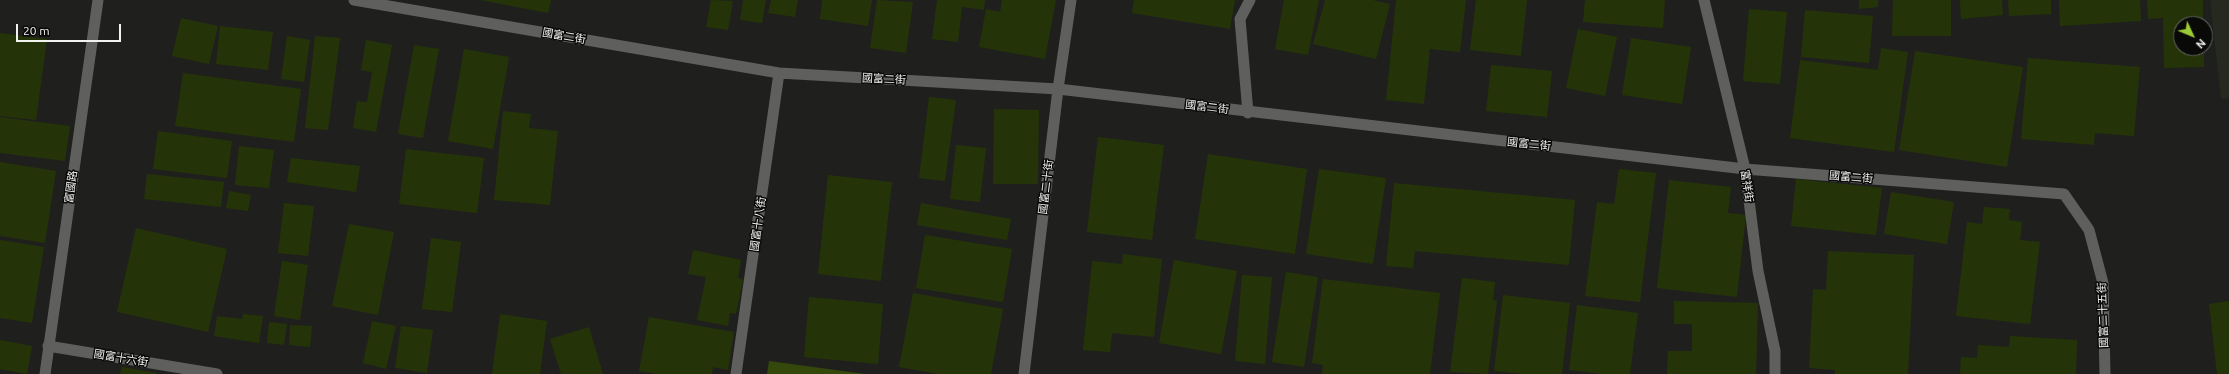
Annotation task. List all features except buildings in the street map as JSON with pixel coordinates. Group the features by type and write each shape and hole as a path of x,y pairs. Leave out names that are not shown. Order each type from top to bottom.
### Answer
{"street":[{"name":"富國路","path":"45,374 98,0"},
{"name":"國富二街","path":"354,0 373,1 779,73 1058,89 1745,169 2064,194"},
{"name":"國富二十街","path":"1024,374 1058,89 1072,0"},
{"path":"1248,112 1240,19 1250,0"},
{"name":"富祥街","path":"1704,0 1745,169 1758,271 1775,350 1775,374"},
{"name":"國富十八街","path":"736,374 779,73"},
{"name":"國富二十五街","path":"2064,194 2089,230 2103,283 2105,374"},
{"name":"國富十六街","path":"48,346 217,374"}],"shaded area":[{"path":"2210,0 2229,0 2229,98 2221,99 2213,16 2212,16"}],"green space":[{"path":"769,361 865,374 767,374"}]}
